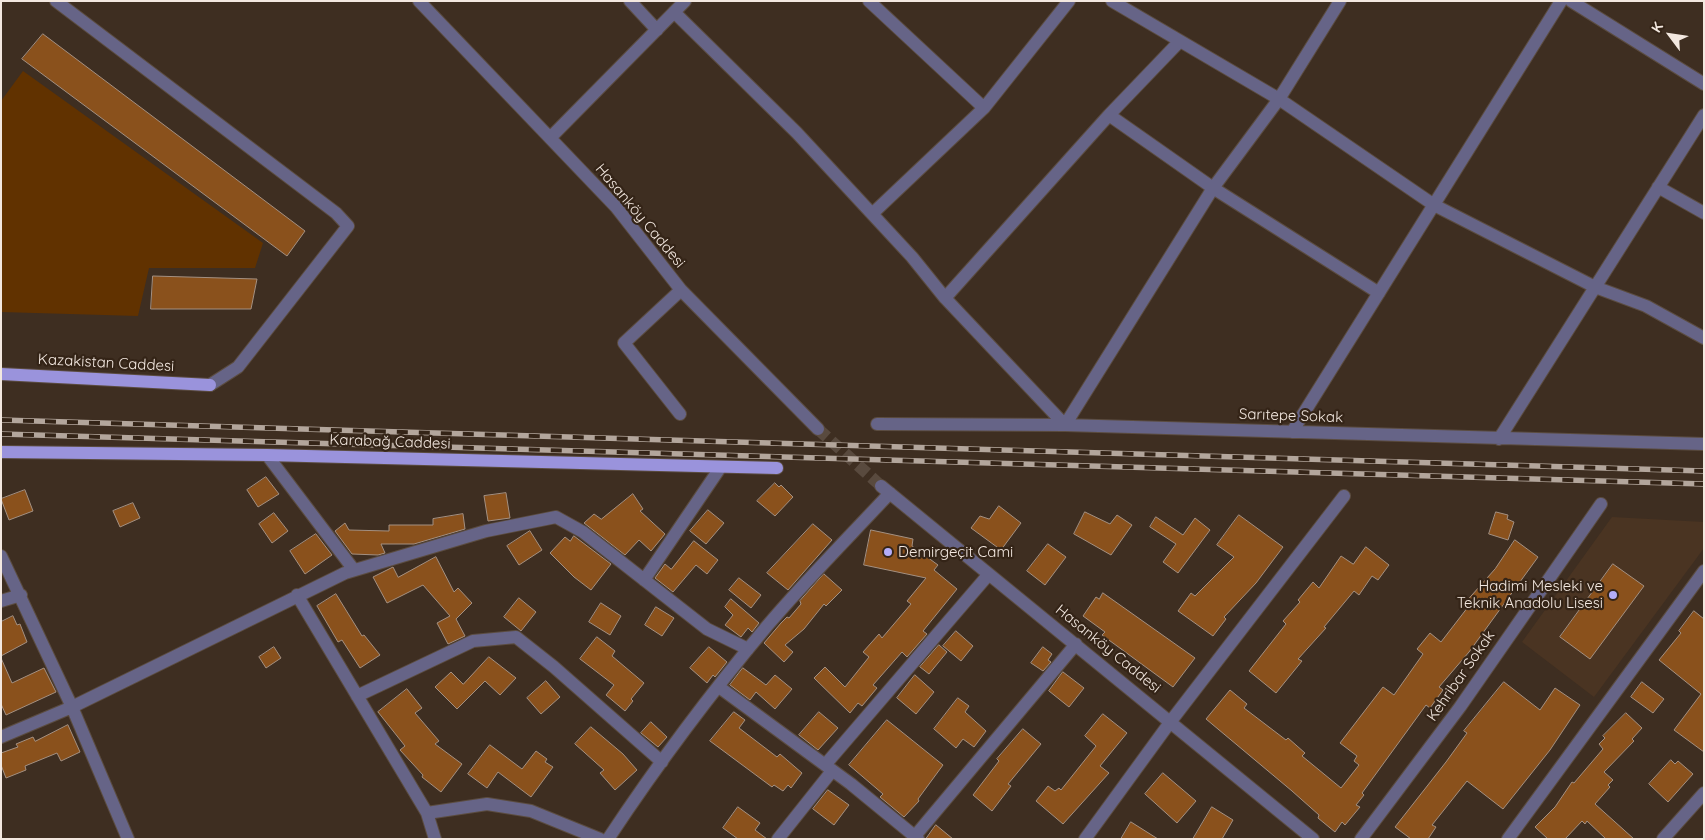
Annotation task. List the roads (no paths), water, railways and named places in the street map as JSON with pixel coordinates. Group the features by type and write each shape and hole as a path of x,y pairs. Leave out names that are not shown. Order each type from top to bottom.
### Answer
{"main road":[{"name":"Kazakistan Caddesi","path":"1,374 210,385"},
{"name":"Karabağ Caddesi","path":"1,452 267,455 777,468"}],"street":[{"path":"56,1 336,214 348,226 238,367 210,385"},
{"name":"Hasanköy Caddesi","path":"419,1 616,207 681,290 818,429"},
{"path":"630,1 657,30"},
{"path":"550,138 685,1"},
{"path":"869,1 984,108"},
{"path":"872,214 984,108 1068,1"},
{"path":"1112,1 1279,99 1434,205 1595,287 1646,306 1704,338"},
{"path":"674,12 797,133 912,257 945,298 1064,425 1213,188 1279,99 1340,1"},
{"path":"1292,432 1561,1"},
{"path":"1572,1 1704,84"},
{"path":"945,298 1110,115 1180,41"},
{"path":"1110,115 1213,188 1379,293"},
{"path":"1499,439 1704,115"},
{"path":"1658,187 1704,213"},
{"path":"680,414 624,343 681,290"},
{"name":"Sarıtepe Sokak","path":"877,424 1064,425 1704,444"},
{"path":"267,455 354,570"},
{"path":"644,580 720,468"},
{"name":"Hasanköy Caddesi","path":"748,650 886,489 1313,839"},
{"path":"1085,839 1170,721 1344,496"},
{"name":"Kehribar Sokak","path":"1361,839 1460,706 1601,504"},
{"path":"1,737 72,707 297,595 354,570 486,531 556,517 583,532 707,629 748,650 662,762 608,839"},
{"path":"1,556 21,595 72,707 128,839"},
{"path":"1508,839 1704,571"},
{"path":"778,839 828,768 989,574"},
{"path":"1,601 21,595"},
{"path":"297,595 427,813 435,839"},
{"path":"357,696 473,641 516,637 554,666 662,762"},
{"path":"719,687 828,768 916,838 1076,644"},
{"path":"1663,839 1704,793"},
{"path":"427,813 487,804 531,812 600,839"}],"tunnel":[{"path":"818,429 881,486"}],"railway":[{"path":"1,420 1704,471"},
{"path":"1,434 1704,484"}],"place":[{"name":"Demirgeçit Cami","path":"888,552"},
{"name":"Hadimi Mesleki ve Teknik Anadolu Lisesi","path":"1613,595"}]}
